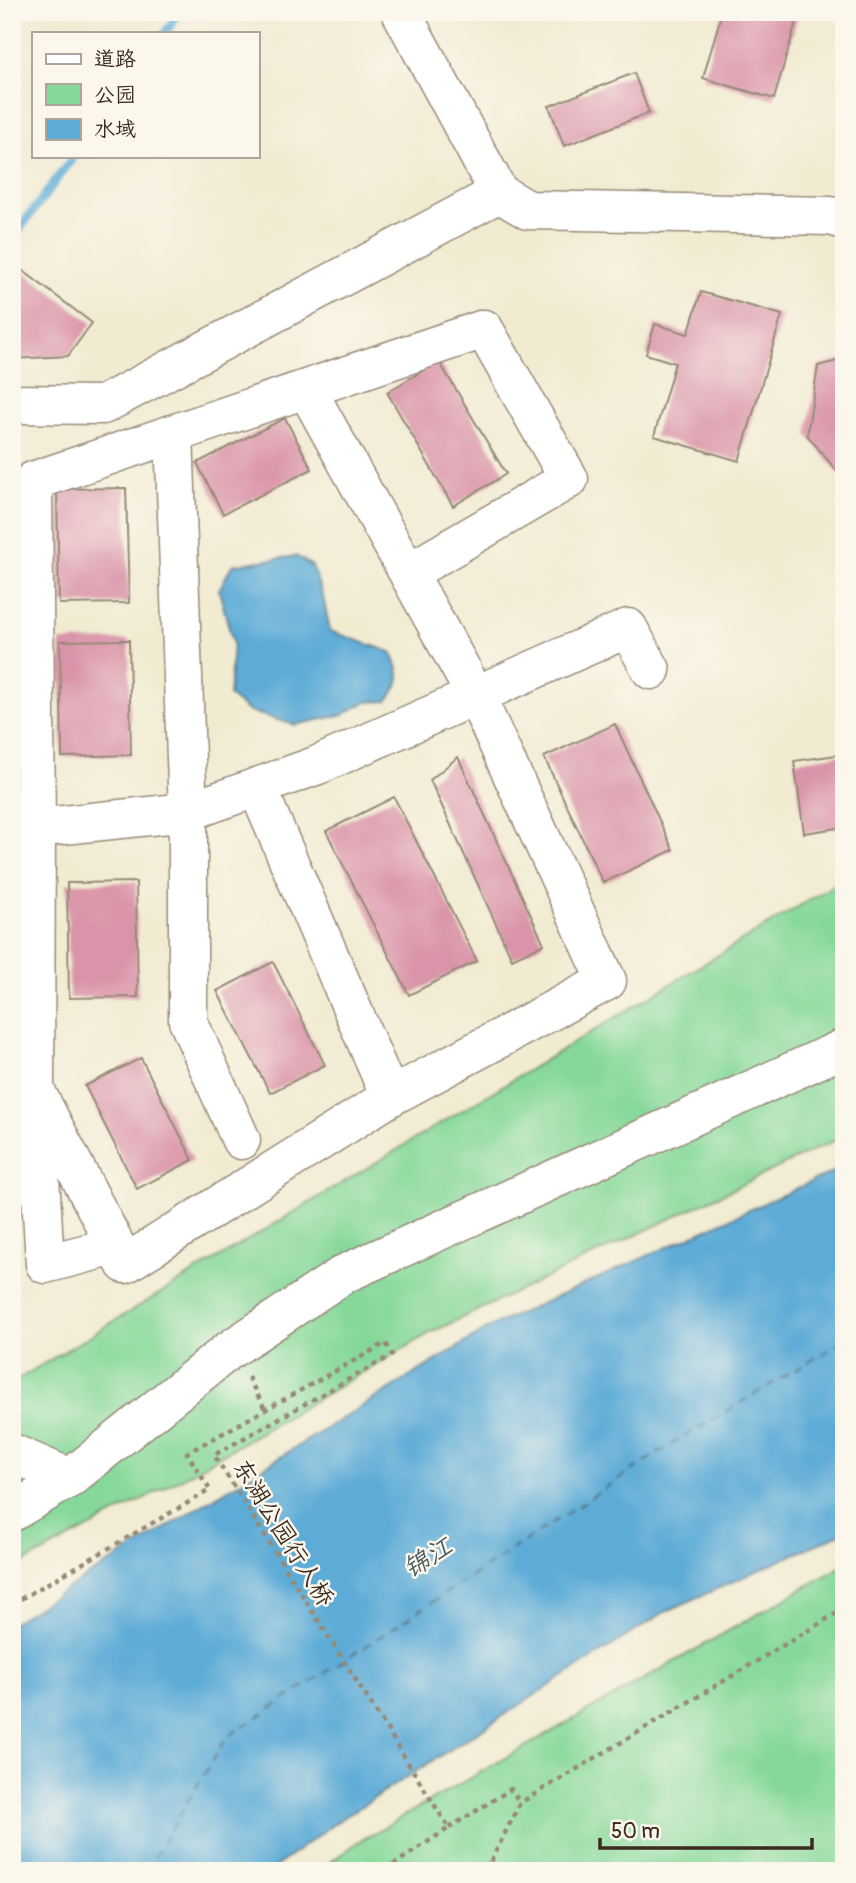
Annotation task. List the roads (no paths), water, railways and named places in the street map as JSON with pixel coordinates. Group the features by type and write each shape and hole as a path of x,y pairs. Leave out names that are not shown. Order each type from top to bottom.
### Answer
{"street":[{"path":"401,12 499,193 528,210 830,216 844,220"},
{"path":"12,404 103,405 499,193"},
{"path":"115,1246 45,1264 24,827 33,481 484,330 569,480 408,573"},
{"path":"35,1090 125,1264 390,1097 607,981 476,696 307,390"},
{"path":"174,435 188,811 188,1021 241,1140"},
{"path":"24,827 188,811 318,765 628,628 651,670"},
{"path":"257,787 390,1097"},
{"path":"12,1512 70,1478 228,1351 344,1274 844,1048"},
{"path":"12,1453 70,1478"}],"water":[{"path":"296,556 312,566 323,597 330,631 391,652 399,678 387,701 366,702 342,715 295,725 248,711 229,696 233,643 219,590 232,565"},
{"name":"锦江","path":"844,1167 844,1532 665,1612 332,1825 270,1871 12,1871 12,1623 492,1326"}],"waterway":[{"path":"166,32 180,12"},
{"path":"12,239 73,158"}]}
